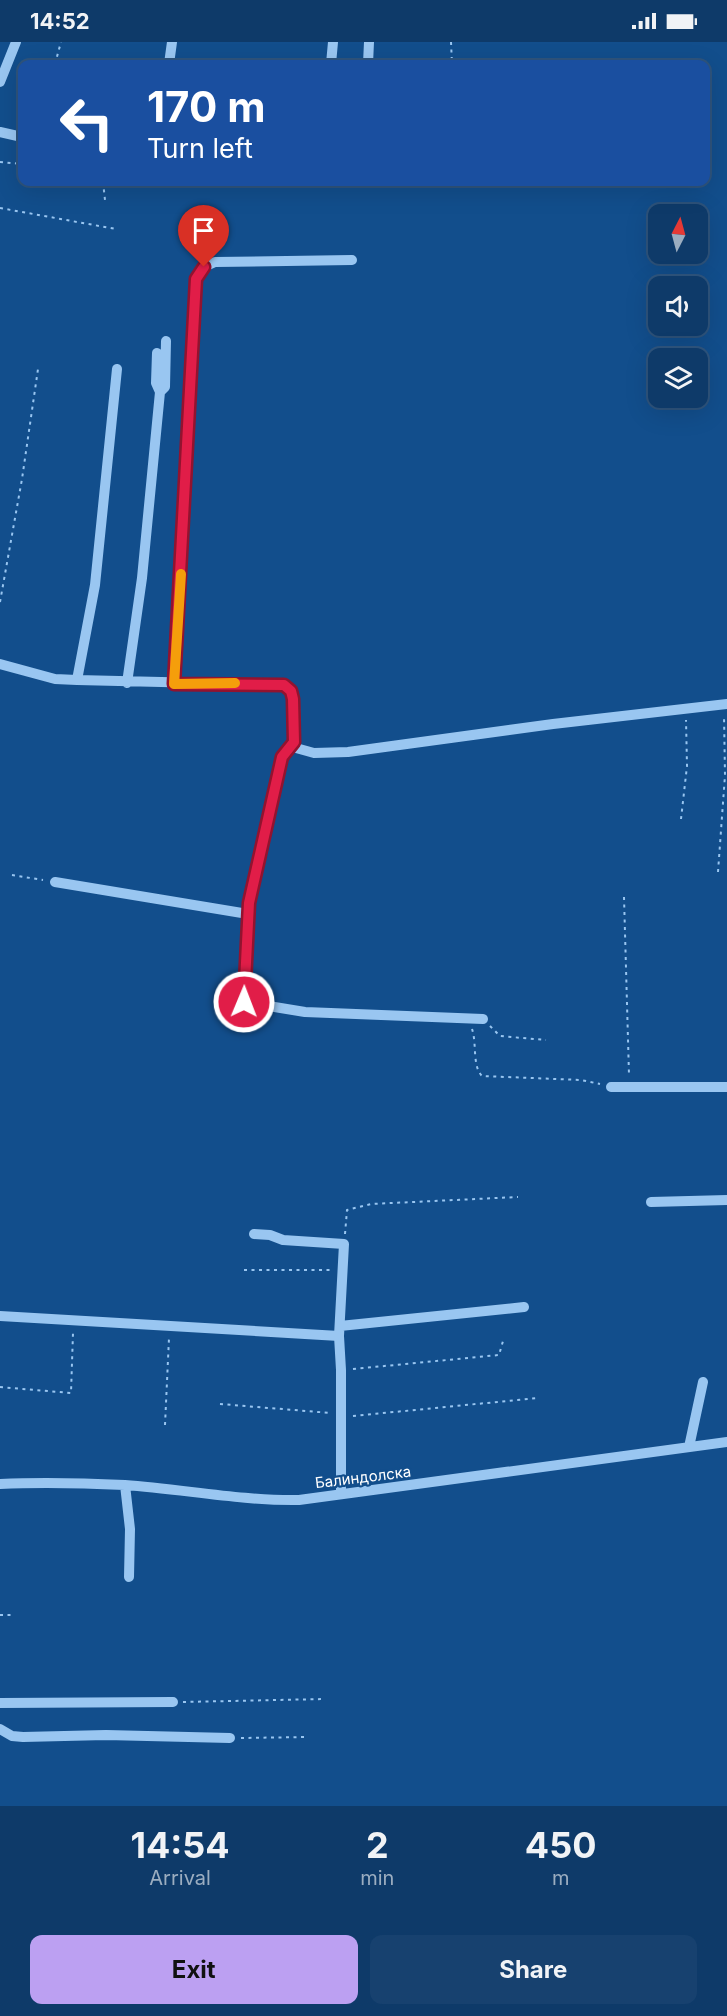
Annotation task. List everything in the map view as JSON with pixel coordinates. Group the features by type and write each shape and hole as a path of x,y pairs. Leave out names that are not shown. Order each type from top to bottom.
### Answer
{"street":[{"path":"0,82 16,42"},
{"path":"170,60 172,42"},
{"path":"331,60 333,42"},
{"path":"368,60 369,42"},
{"path":"0,132 18,136"},
{"path":"174,684 196,279 204,267 215,262 352,260"},
{"path":"160,392 165,387 166,341"},
{"path":"127,683 142,578 160,392 156,383 157,353"},
{"path":"77,680 95,585 117,369"},
{"path":"0,664 55,679 127,683 284,685 291,691 293,699 294,742 296,748 303,751 348,752 553,724 684,711 725,704"},
{"path":"294,742 282,757 265,825 248,914 244,1002 305,1012 483,1019"},
{"path":"55,882 248,914"},
{"path":"611,1087 727,1087"},
{"path":"651,1202 727,1200"},
{"path":"254,1234 270,1235 283,1240 344,1244 339,1331 341,1493"},
{"path":"0,1316 169,1326 339,1331 524,1307"},
{"path":"689,1447 703,1382"},
{"name":"Балиндолска","path":"0,1484 44,1482 125,1485 270,1500 299,1500 727,1442"},
{"path":"125,1485 130,1529 129,1577"},
{"path":"0,1703 173,1702"},
{"path":"0,1729 12,1736 23,1737 230,1738"}],"path":[{"path":"56,60 61,42"},
{"path":"451,42 452,60"},
{"path":"0,162 18,164"},
{"path":"103,186 105,200"},
{"path":"0,208 116,229"},
{"path":"0,602 22,479 38,369"},
{"path":"718,872 725,775 725,704"},
{"path":"681,819 687,766 687,724 684,711"},
{"path":"12,875 55,882"},
{"path":"624,897 630,1087"},
{"path":"467,1018 476,1040 477,1068 482,1076 581,1080 611,1087"},
{"path":"483,1019 500,1036 546,1040"},
{"path":"344,1244 347,1210 358,1206 518,1197"},
{"path":"244,1270 344,1270"},
{"path":"0,1387 71,1393 74,1320"},
{"path":"165,1425 169,1326"},
{"path":"341,1370 499,1355 503,1341"},
{"path":"220,1404 341,1416 538,1398"},
{"path":"0,1615 15,1615"},
{"path":"173,1702 324,1699"},
{"path":"230,1738 307,1737"}],"slow traffic":[{"path":"181,574 174,684 235,683"}],"route":[{"path":"204,267 196,279 174,684 284,685 291,691 293,699 294,742 282,757 249,903 244,1002"}]}
